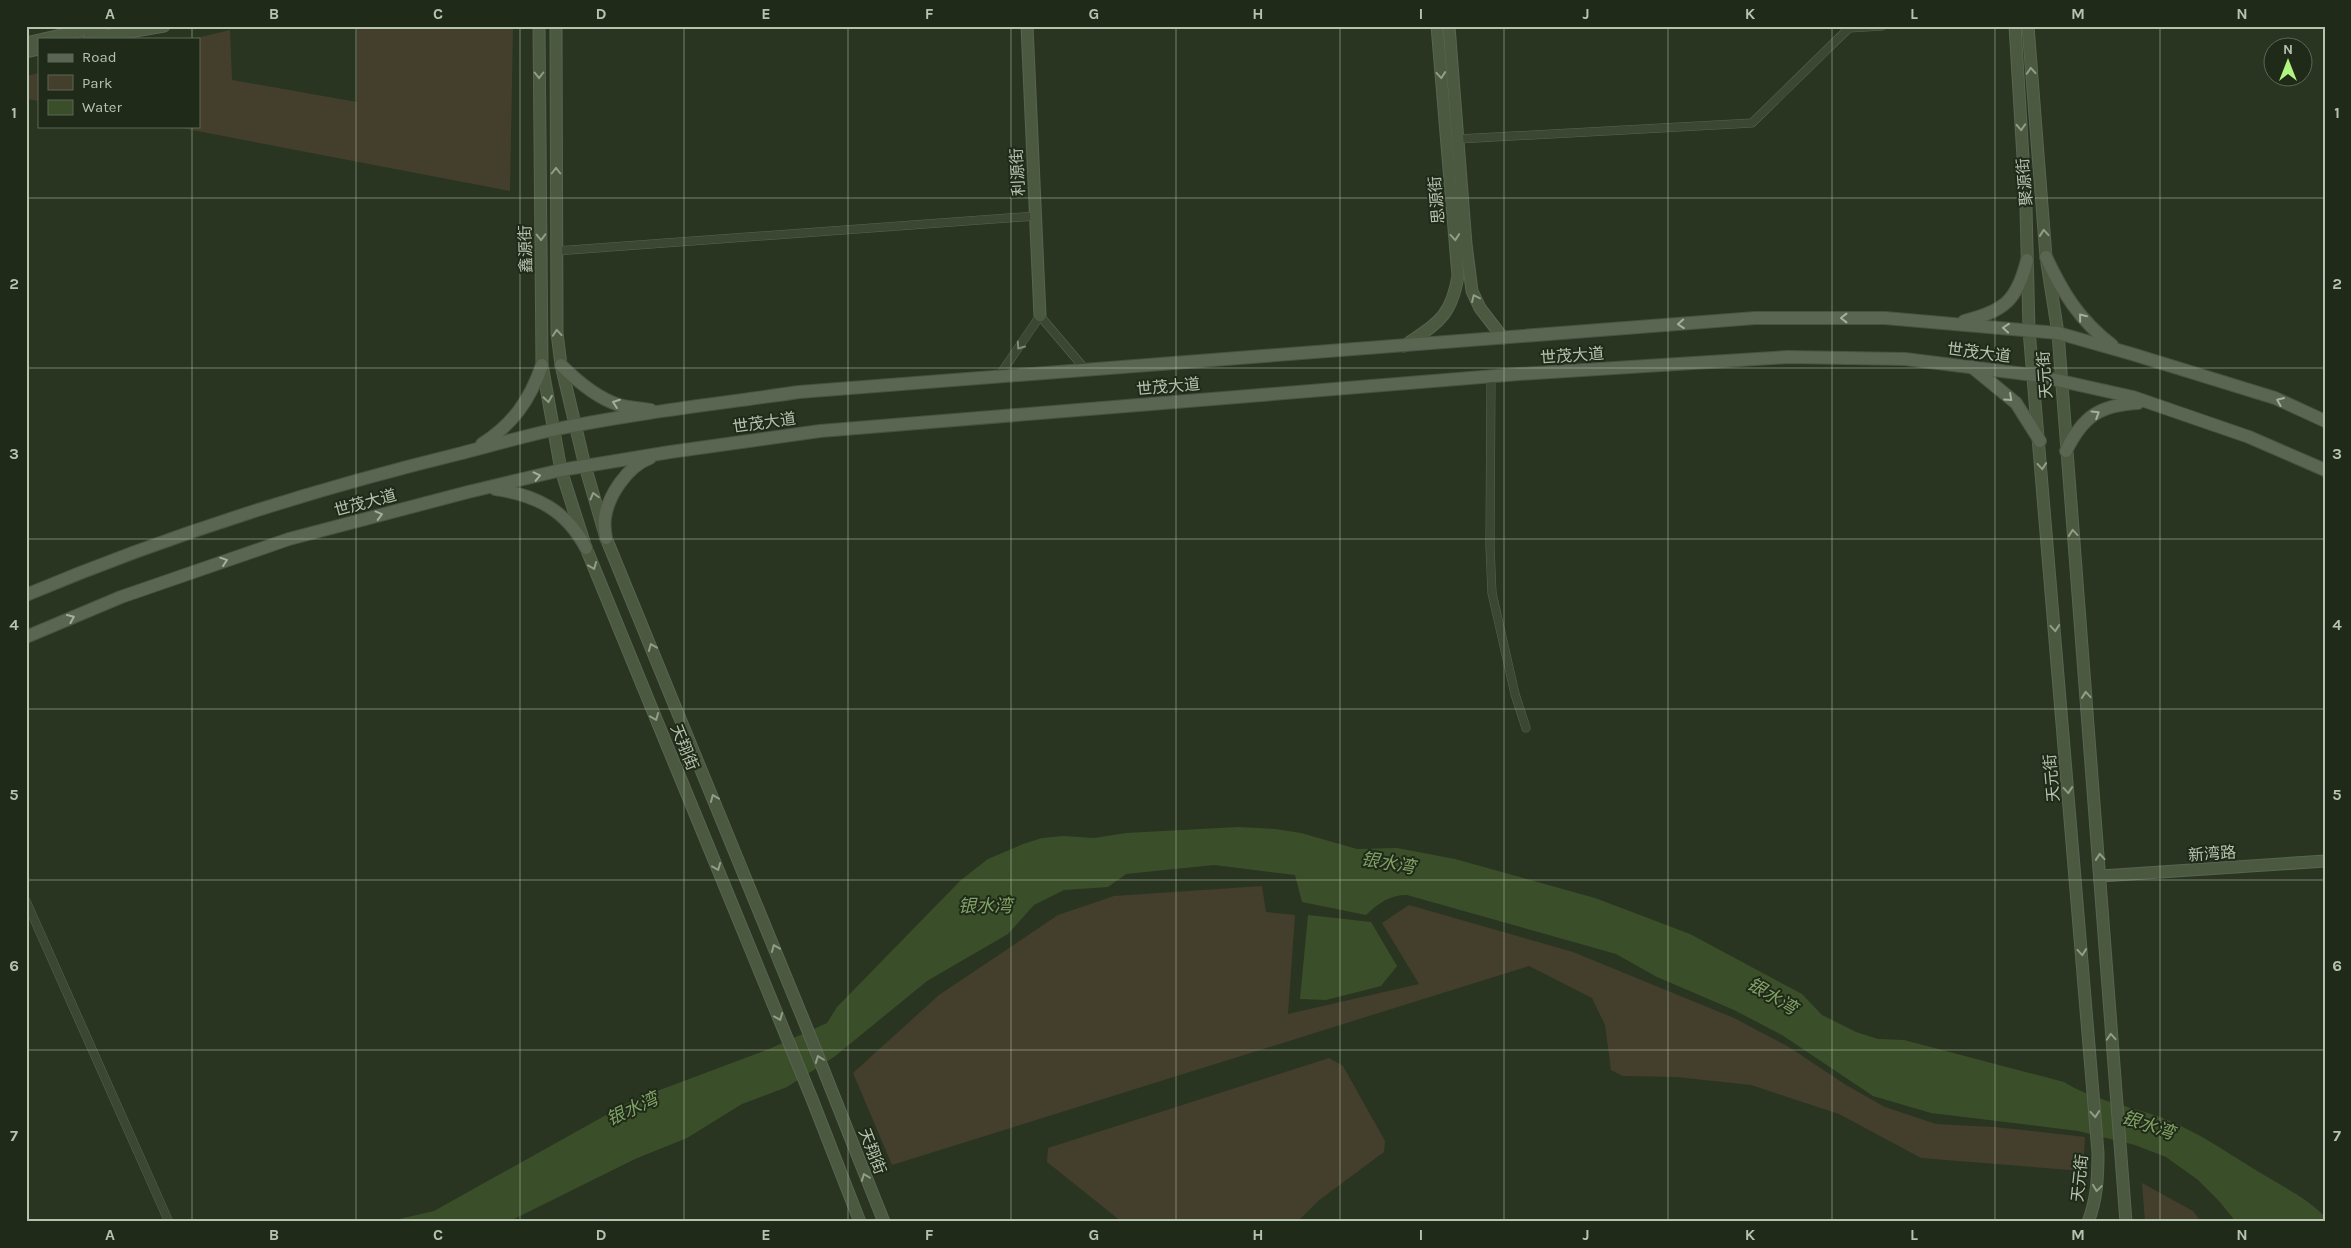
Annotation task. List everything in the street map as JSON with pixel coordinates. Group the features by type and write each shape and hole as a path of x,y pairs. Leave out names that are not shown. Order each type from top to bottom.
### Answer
{"main road":[{"path":"48,38 102,26"},
{"path":"95,38 164,26"},
{"name":"鑫源街","path":"538,26 542,365 552,430 561,470"},
{"name":"鑫源街","path":"556,26 557,333 561,365 585,466"},
{"name":"利源街","path":"1027,26 1040,316"},
{"name":"思源街","path":"1403,347 1444,317 1452,300 1458,276 1437,26"},
{"name":"思源街","path":"1449,26 1472,291 1480,308 1503,338"},
{"name":"聚源街","path":"2015,26 2029,330"},
{"name":"聚源街","path":"2028,26 2046,257 2058,334"},
{"path":"2046,257 2060,287 2076,311 2099,335 2117,350"},
{"path":"1947,323 1980,317 2004,305 2019,288 2027,260"},
{"name":"世茂大道","path":"26,595 107,561 278,503 472,450 575,426 799,392 1085,369 1403,347 1755,318 1885,318 2058,334 2275,398 2325,421"},
{"name":"天元街","path":"2029,330 2040,441 2098,1153 2098,1181 2094,1205 2088,1222"},
{"name":"天元街","path":"2058,334 2101,876 2114,1085 2126,1222"},
{"name":"世茂大道","path":"26,637 121,597 289,539 468,492 561,470 670,452 820,431 1491,376 1788,357 1905,359 2034,375 2147,402 2249,437 2325,470"},
{"path":"472,450 498,433 513,420 533,390 542,365"},
{"path":"561,365 574,378 604,398 619,405 663,412"},
{"path":"1972,367 2016,403 2040,441"},
{"path":"2066,451 2084,422 2097,412 2113,405 2147,402"},
{"path":"606,538 604,518 616,490 629,472 647,459 670,452"},
{"name":"天翔街","path":"585,466 606,538 806,1026 884,1222"},
{"name":"天翔街","path":"561,470 586,548 786,1034 860,1222"},
{"path":"468,492 492,488 534,497 569,522 586,548"},
{"name":"新湾路","path":"2101,876 2325,861"}],"street":[{"path":"1458,138 1752,123 1849,28 1882,26"},
{"path":"556,251 1036,216"},
{"path":"999,376 1040,316 1085,369"},
{"path":"1491,376 1490,546 1492,593 1515,694 1526,728"},
{"path":"26,901 169,1222"}],"green space":[{"path":"357,26 513,26 510,191 181,128 200,128 200,38 196,38 230,30 232,80 357,102"},
{"path":"38,73 38,101 26,99 26,76"},
{"path":"1262,886 1266,912 1295,915 1288,1014 1419,984 1382,923 1409,905 1573,952 1734,1018 1789,1047 1846,1085 1885,1107 1936,1124 1995,1127 2085,1137 2083,1171 1921,1158 1839,1114 1751,1085 1676,1077 1623,1076 1611,1070 1605,1025 1592,998 1529,966 892,1165 853,1073 939,995 1058,915 1114,896"},
{"path":"1329,1058 1343,1066 1385,1141 1384,1152 1318,1201 1297,1222 1122,1222 1047,1162 1048,1148"},
{"path":"2142,1183 2193,1211 2201,1222 2145,1222"}],"water":[{"name":"银水湾","path":"1238,827 1275,829 1301,833 1357,849 1397,848 1455,859 1595,898 1690,934 1802,994 1822,1015 1856,1032 1878,1039 1904,1040 2064,1082 2087,1094 2175,1123 2203,1137 2312,1205 2325,1217 2325,1222 2236,1222 2220,1202 2198,1180 2166,1157 2135,1145 2078,1131 1931,1113 1873,1096 1782,1035 1734,1010 1657,977 1616,954 1407,895 1395,896 1385,900 1366,915 1302,902 1295,875 1214,865 1126,874 1108,887 1064,890 1034,905 1008,934 927,981 834,1057 787,1087 742,1104 687,1138 635,1159 508,1222 386,1222 434,1211 633,1100 769,1049 827,1023 837,1007 961,880 988,859 1042,838 1063,836 1094,838 1126,833"},
{"path":"1308,915 1371,922 1397,966 1381,986 1326,1000 1300,999"}]}
